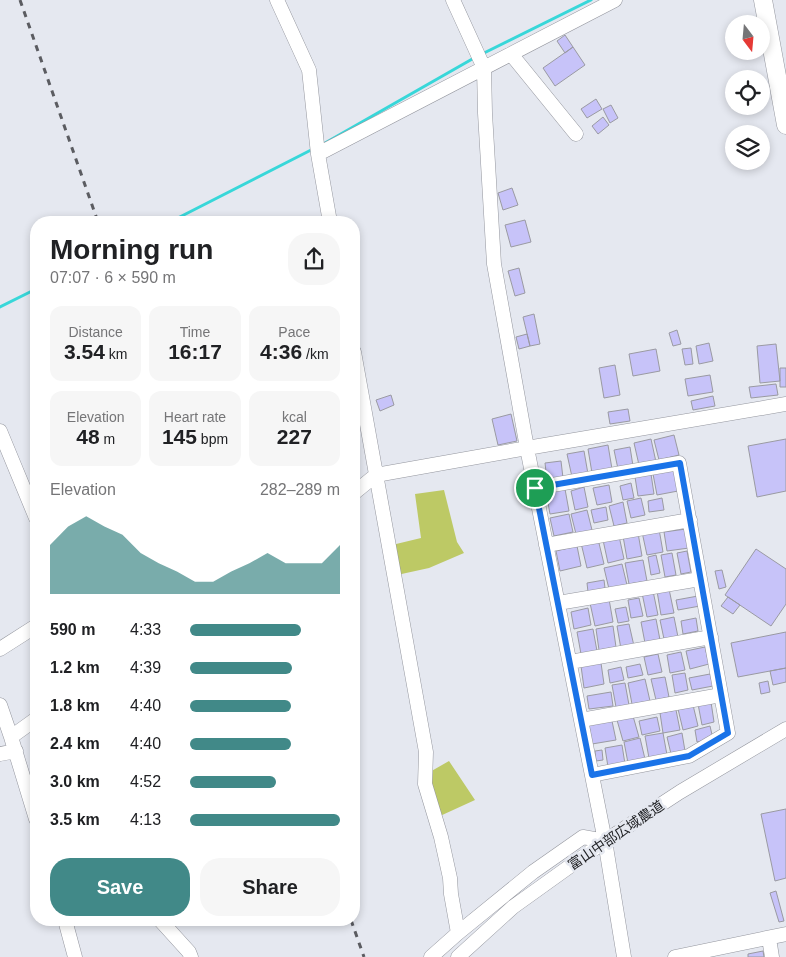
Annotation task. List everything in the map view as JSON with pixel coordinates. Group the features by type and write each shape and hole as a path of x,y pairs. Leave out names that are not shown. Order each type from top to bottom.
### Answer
{"main road":[{"path":"763,0 786,125"}],"street":[{"path":"277,0 309,70 318,154 329,216"},
{"path":"453,0 484,68 494,264 527,448 605,841 624,957"},
{"path":"318,154 615,0"},
{"path":"510,54 576,134"},
{"path":"360,386 426,752 425,784 442,837 458,933"},
{"path":"360,488 376,475 786,404"},
{"path":"0,431 30,504"},
{"path":"535,488 680,463 728,733 689,756 592,775"},
{"path":"546,545 690,520"},
{"path":"558,603 700,578"},
{"path":"0,649 30,630"},
{"path":"570,662 711,638"},
{"path":"581,720 721,695"},
{"path":"0,705 12,737 30,799"},
{"path":"12,737 30,724"},
{"name":"富山中部広域農道","path":"458,957 513,906 605,841 680,792 786,729"},
{"path":"0,754 16,751"},
{"path":"431,957 533,872 583,837 605,841"},
{"path":"67,926 75,957"},
{"path":"165,926 189,952 191,957"},
{"path":"675,957 723,952 786,934"},
{"path":"769,938 772,957"}],"green space":[{"path":"444,490 457,542 464,553 429,568 397,575 392,545 421,538 415,494"},
{"path":"449,761 475,800 440,816 428,773"}],"building":[{"path":"565,35 573,47 565,53 557,41"},
{"path":"573,47 585,65 555,86 543,68"},
{"path":"596,99 602,109 587,118 581,109"},
{"path":"611,105 618,118 610,123 603,109"},
{"path":"603,117 609,125 598,134 592,126"},
{"path":"512,188 518,205 503,210 498,193"},
{"path":"525,220 531,242 511,247 505,225"},
{"path":"519,268 525,293 515,296 508,271"},
{"path":"534,314 540,344 530,346 523,317"},
{"path":"677,330 681,344 673,346 669,333"},
{"path":"527,334 530,346 519,349 516,337"},
{"path":"709,343 713,361 699,364 696,346"},
{"path":"776,344 780,381 760,383 757,346"},
{"path":"691,348 693,364 685,365 682,349"},
{"path":"656,349 660,371 633,376 629,354"},
{"path":"615,365 620,395 604,398 599,368"},
{"path":"780,368 786,368 786,387 780,387"},
{"path":"710,375 713,392 688,396 685,379"},
{"path":"776,384 778,395 751,398 749,387"},
{"path":"391,395 394,405 380,411 376,400"},
{"path":"713,396 715,406 693,410 691,401"},
{"path":"628,409 630,421 610,424 608,412"},
{"path":"511,414 517,441 498,445 492,419"},
{"path":"674,435 679,455 659,460 654,440"},
{"path":"651,439 656,462 639,465 634,443"},
{"path":"786,439 786,491 757,497 748,446"},
{"path":"608,445 612,469 592,473 588,449"},
{"path":"630,447 633,466 618,469 614,450"},
{"path":"584,451 588,474 572,477 567,454"},
{"path":"561,461 563,478 547,480 545,463"},
{"path":"674,470 678,491 657,495 653,474"},
{"path":"651,474 654,494 638,496 635,477"},
{"path":"631,483 634,498 623,500 620,486"},
{"path":"609,485 612,502 597,505 593,488"},
{"path":"584,487 588,507 575,510 571,491"},
{"path":"565,489 569,511 550,514 546,492"},
{"path":"641,498 645,515 631,518 627,501"},
{"path":"662,498 664,510 649,512 648,501"},
{"path":"623,502 627,523 614,526 609,506"},
{"path":"606,507 608,520 594,523 591,510"},
{"path":"587,510 592,530 576,534 571,514"},
{"path":"569,514 573,532 554,536 550,518"},
{"path":"659,529 663,552 647,555 642,532"},
{"path":"686,529 689,548 667,551 664,532"},
{"path":"638,533 642,556 627,559 623,536"},
{"path":"619,536 624,559 608,563 603,540"},
{"path":"598,539 604,564 587,568 581,543"},
{"path":"577,546 581,566 560,571 556,551"},
{"path":"756,549 786,569 786,604 771,626 725,595"},
{"path":"687,551 691,572 681,574 677,553"},
{"path":"672,553 676,575 665,577 661,555"},
{"path":"656,555 660,573 651,575 648,557"},
{"path":"643,560 647,581 629,584 625,563"},
{"path":"622,564 627,585 609,589 604,568"},
{"path":"722,570 726,587 719,589 715,571"},
{"path":"604,580 605,588 588,592 587,583"},
{"path":"669,589 674,613 661,615 657,591"},
{"path":"653,591 658,615 647,617 642,593"},
{"path":"698,596 700,606 678,610 676,600"},
{"path":"728,597 740,605 733,614 721,606"},
{"path":"639,598 643,616 631,618 628,600"},
{"path":"609,599 613,622 595,626 590,603"},
{"path":"626,607 629,621 618,623 615,609"},
{"path":"588,608 591,625 574,629 571,612"},
{"path":"674,617 678,637 664,639 660,620"},
{"path":"696,618 698,631 683,634 681,621"},
{"path":"656,619 660,640 645,643 641,622"},
{"path":"629,624 634,646 621,649 617,626"},
{"path":"613,626 616,647 599,650 596,629"},
{"path":"593,629 597,651 581,654 577,632"},
{"path":"786,632 786,668 738,677 731,643"},
{"path":"705,647 709,664 690,669 686,651"},
{"path":"681,652 685,670 670,673 667,655"},
{"path":"658,654 662,672 648,675 644,657"},
{"path":"601,663 604,684 584,688 581,666"},
{"path":"640,664 643,675 628,678 626,667"},
{"path":"621,667 624,680 610,683 608,670"},
{"path":"786,668 786,682 773,685 770,671"},
{"path":"685,673 688,690 675,693 672,675"},
{"path":"710,674 713,686 692,690 689,678"},
{"path":"665,677 669,697 656,700 651,679"},
{"path":"645,679 650,701 632,704 628,683"},
{"path":"768,681 770,692 761,694 759,683"},
{"path":"625,683 629,705 616,707 612,685"},
{"path":"611,692 613,706 589,709 587,696"},
{"path":"711,702 714,722 702,725 698,704"},
{"path":"693,705 698,726 683,730 678,709"},
{"path":"676,710 680,730 663,733 660,713"},
{"path":"633,716 639,737 623,741 617,720"},
{"path":"657,717 660,731 642,735 639,721"},
{"path":"612,721 616,740 592,744 589,725"},
{"path":"710,726 713,739 697,742 695,730"},
{"path":"663,733 667,755 649,758 645,736"},
{"path":"682,733 685,751 671,754 667,737"},
{"path":"640,738 645,759 628,763 624,742"},
{"path":"622,745 625,764 608,767 605,748"},
{"path":"602,750 603,760 596,761 595,751"},
{"path":"786,809 786,878 775,881 761,814"},
{"path":"776,891 784,921 779,922 770,893"},
{"path":"763,951 764,957 748,957 748,954"}],"waterway":[{"path":"482,54 591,0"},
{"path":"325,143 474,58"},
{"path":"182,216 313,149"},
{"path":"0,307 30,292"}],"railway":[{"path":"20,0 96,216"},
{"path":"353,926 364,957"}],"route":[{"path":"680,463 728,733 689,756 592,775 535,488 680,463"}]}
